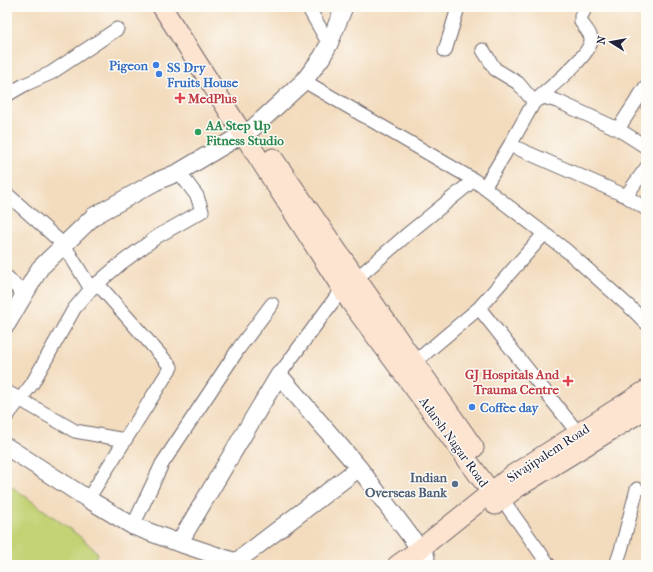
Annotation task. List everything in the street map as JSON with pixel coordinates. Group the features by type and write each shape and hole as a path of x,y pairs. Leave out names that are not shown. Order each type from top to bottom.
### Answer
{"main road":[{"name":"Adarsh Nagar Road","path":"162,7 248,131 350,284 415,362 498,492"},
{"name":"Adarsh Nagar Road","path":"174,7 225,83 248,131"},
{"name":"Adarsh Nagar Road","path":"350,284 356,309 498,492"},
{"name":"Sivajipalem Road","path":"397,565 421,557 498,492 512,475 646,390"},
{"name":"Sivajipalem Road","path":"498,492 517,488 646,410"}],"street":[{"path":"308,7 329,44"},
{"path":"7,324 40,268 94,216 155,182 179,172 248,131 304,81 322,57 344,7"},
{"path":"445,51 457,11 455,7"},
{"path":"179,543 279,375 350,284 410,232 479,184 510,145 534,102 563,76 588,49 591,36 581,22 586,7"},
{"path":"7,95 24,85 51,73 117,29"},
{"path":"483,50 495,68 518,83 534,102"},
{"path":"304,81 479,184 567,252 646,323"},
{"path":"618,129 646,86"},
{"path":"534,102 544,97 557,101 618,129 646,147"},
{"path":"510,145 626,196 646,209"},
{"path":"626,196 646,168"},
{"path":"7,416 32,384 74,309 94,286 120,264 158,236 202,211 197,196 179,172"},
{"path":"7,194 64,245 94,286 171,367 88,499"},
{"path":"415,362 479,308 544,234"},
{"path":"7,277 24,295"},
{"path":"133,526 162,464 239,348 272,304"},
{"path":"479,308 578,433"},
{"path":"279,375 359,468 421,557"},
{"path":"7,392 76,431 125,440"},
{"path":"7,447 133,526 236,562 359,468"},
{"path":"616,565 637,489"},
{"path":"498,492 549,565"}],"green space":[{"path":"7,483 78,535 98,553 92,565 7,565"}],"place":[{"name":"Pigeon","path":"156,65"},
{"name":"SS Dry Fruits House","path":"159,74"},
{"name":"MedPlus","path":"180,98"},
{"name":"AA Step Up Fitness Studio","path":"198,132"},
{"name":"GJ Hospitals And Trauma Centre","path":"568,381"},
{"name":"Coffee day","path":"472,407"},
{"name":"Indian Overseas Bank","path":"455,484"}]}
